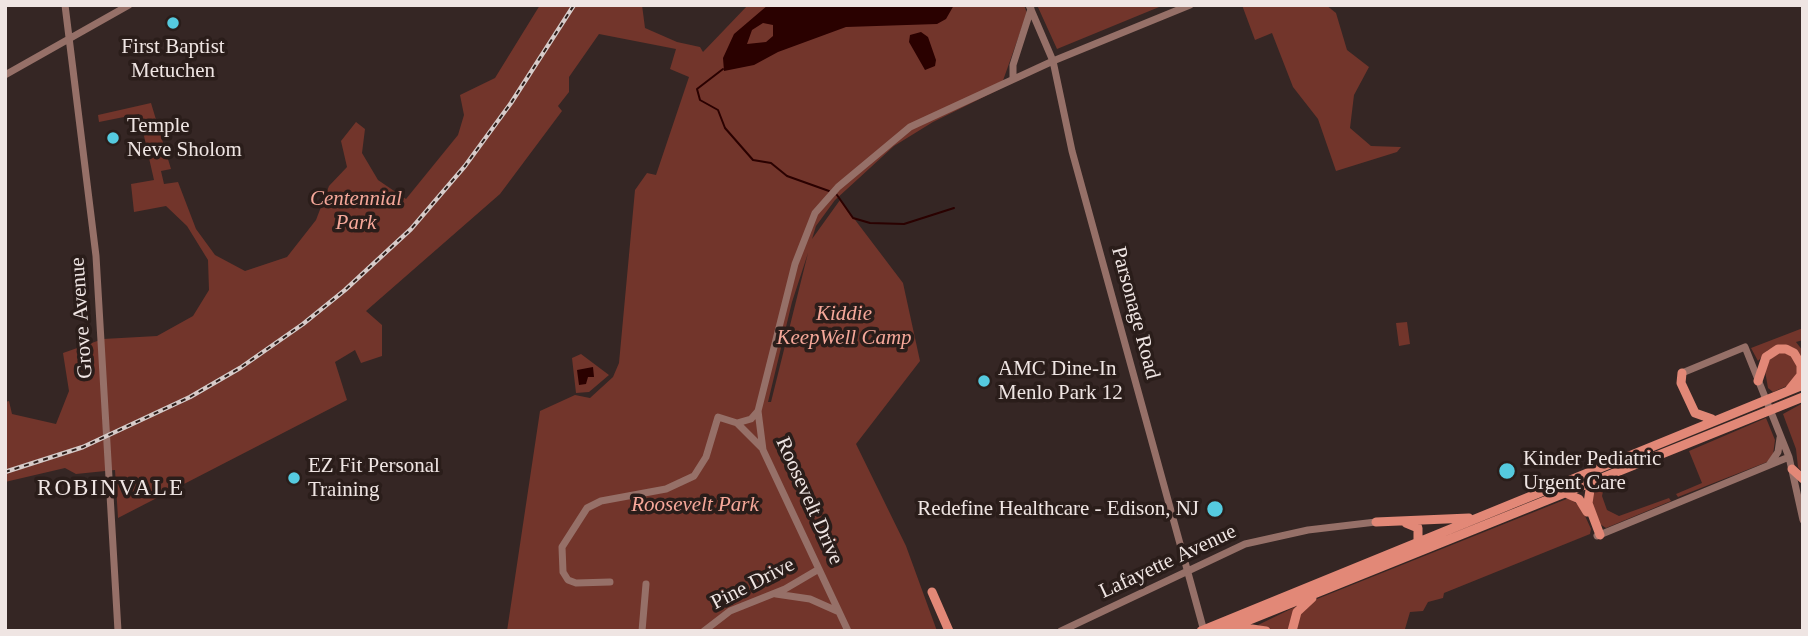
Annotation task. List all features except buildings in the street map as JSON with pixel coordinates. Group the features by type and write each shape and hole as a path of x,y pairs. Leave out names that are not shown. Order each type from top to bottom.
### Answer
{"highway":[{"path":"1758,381 1761,365 1770,353 1782,349 1790,351 1800,360 1801,370 1788,391"},
{"path":"1682,373 1681,383 1695,413 1708,419 1717,419"},
{"path":"1203,630 1803,385"},
{"path":"1222,631 1801,398"},
{"path":"1792,469 1803,479"},
{"path":"1596,479 1590,490 1588,503 1598,536"},
{"path":"1563,492 1584,505 1598,536"},
{"path":"1376,522 1477,518"},
{"path":"1376,522 1416,525 1419,531 1418,543"},
{"path":"942,631 932,592 949,631"},
{"path":"1292,631 1297,612 1317,593"},
{"path":"1232,627 1256,627 1266,631"}],"street":[{"name":"Grove Avenue","path":"65,5 96,256 118,631"},
{"path":"5,75 129,5"},
{"name":"Roosevelt Drive","path":"848,631 763,450 758,411 805,231 830,195 903,132 1053,61 1190,5"},
{"path":"1013,79 1013,65 1029,22 1030,7"},
{"name":"Parsonage Road","path":"1030,7 1053,61 1072,151 1203,630"},
{"path":"1682,373 1745,347 1789,457 1803,520"},
{"path":"737,423 751,419 758,411"},
{"path":"610,582 576,583 565,577 560,553 568,533 582,513 594,504 666,489 694,476 706,457 718,417 737,423 763,450"},
{"path":"1768,466 1778,452 1780,434"},
{"path":"1598,536 1789,457"},
{"name":"Lafayette Avenue","path":"1060,631 1256,541 1314,529 1376,522"},
{"name":"Pine Drive","path":"704,631 730,611 768,596 819,569"},
{"path":"642,631 646,584"},
{"path":"768,596 802,597 826,605 841,615"}],"green space":[{"path":"540,5 642,5 645,28 677,42 700,47 703,52 748,5 1024,5 1027,13 1000,89 933,122 894,146 835,200 816,226 812,239 840,200 903,283 920,361 856,444 906,546 937,631 507,631 540,411 575,395 590,398 613,377 619,363 635,190 647,173 656,175 689,77 670,69 676,49 599,34 569,77 569,92 558,106 562,111 500,194 366,311 382,325 382,356 361,363 355,350 335,362 347,400 118,518 115,470 76,474 65,468 5,482 5,402 9,401 12,414 56,424 69,391 63,353 103,339 157,336 193,316 209,290 208,260 187,226 166,206 134,212 131,184 154,180 139,114 99,122 98,115 151,103 171,169 161,171 164,184 178,182 196,229 215,255 245,271 287,257 316,220 329,186 347,167 341,141 356,122 365,129 362,153 378,180 406,199 458,135 464,115 460,95 495,78","holes":["808,253 771,402 768,402 792,302"]},
{"path":"1037,5 1164,5 1057,49"},
{"path":"1242,5 1326,5 1336,13 1347,50 1369,67 1354,95 1350,128 1371,146 1401,147 1397,152 1336,171 1318,119 1293,87 1272,33 1255,40"},
{"path":"1407,322 1410,344 1399,346 1396,323"},
{"path":"1803,328 1803,340 1796,342 1803,351 1803,359 1792,347 1779,346 1768,350 1758,361 1751,348"},
{"path":"1781,351 1797,359 1797,375 1789,385 1773,392 1768,388 1764,365"},
{"path":"581,354 609,375 589,392 576,393 572,358"},
{"path":"1803,403 1803,473 1798,467 1796,449 1783,414"},
{"path":"1766,418 1775,440 1773,455 1767,462 1678,497 1676,494 1702,483 1689,451"},
{"path":"1605,483 1602,496 1607,510 1619,516 1669,498 1671,501 1606,528 1600,524 1590,501 1591,494"},
{"path":"1569,498 1581,507 1591,529 1590,534 1444,593 1443,598 1428,602 1423,611 1410,612 1405,629 1295,631 1303,607 1312,601"},
{"path":"1297,606 1289,631 1271,631 1258,625"}],"shaded area":[{"path":"768,5 954,5 946,19 937,24 846,27 778,52 754,65 724,71 723,58 734,34","holes":["763,23 773,25 773,36 766,42 747,44 752,30"]},
{"path":"921,32 928,37 936,60 935,66 925,70 909,42 910,35"},
{"path":"593,367 594,377 588,377 586,384 579,385 577,370"}],"waterway":[{"path":"723,69 697,89 700,100 718,110 725,128 753,160 771,163 787,176 829,191"},
{"path":"837,195 853,218 870,223 904,224 954,208"}],"railway":[{"path":"5,472 83,447 190,397 240,368 303,324 345,290 411,229 465,166 511,103 574,5"}],"place":[{"name":"First Baptist Metuchen","path":"173,23"},
{"name":"Temple Neve Sholom","path":"113,138"},
{"name":"AMC Dine-In Menlo Park 12","path":"984,381"},
{"name":"Kinder Pediatric Urgent Care","path":"1507,471"},
{"name":"EZ Fit Personal Training","path":"294,478"},
{"name":"Redefine Healthcare - Edison, NJ","path":"1215,509"}],"district":[{"name":"ROBINVALE","path":"111,489"}],"park label":[{"name":"Centennial Park","path":"356,211"},
{"name":"Kiddie KeepWell Camp","path":"844,326"},
{"name":"Roosevelt Park","path":"695,505"}]}
